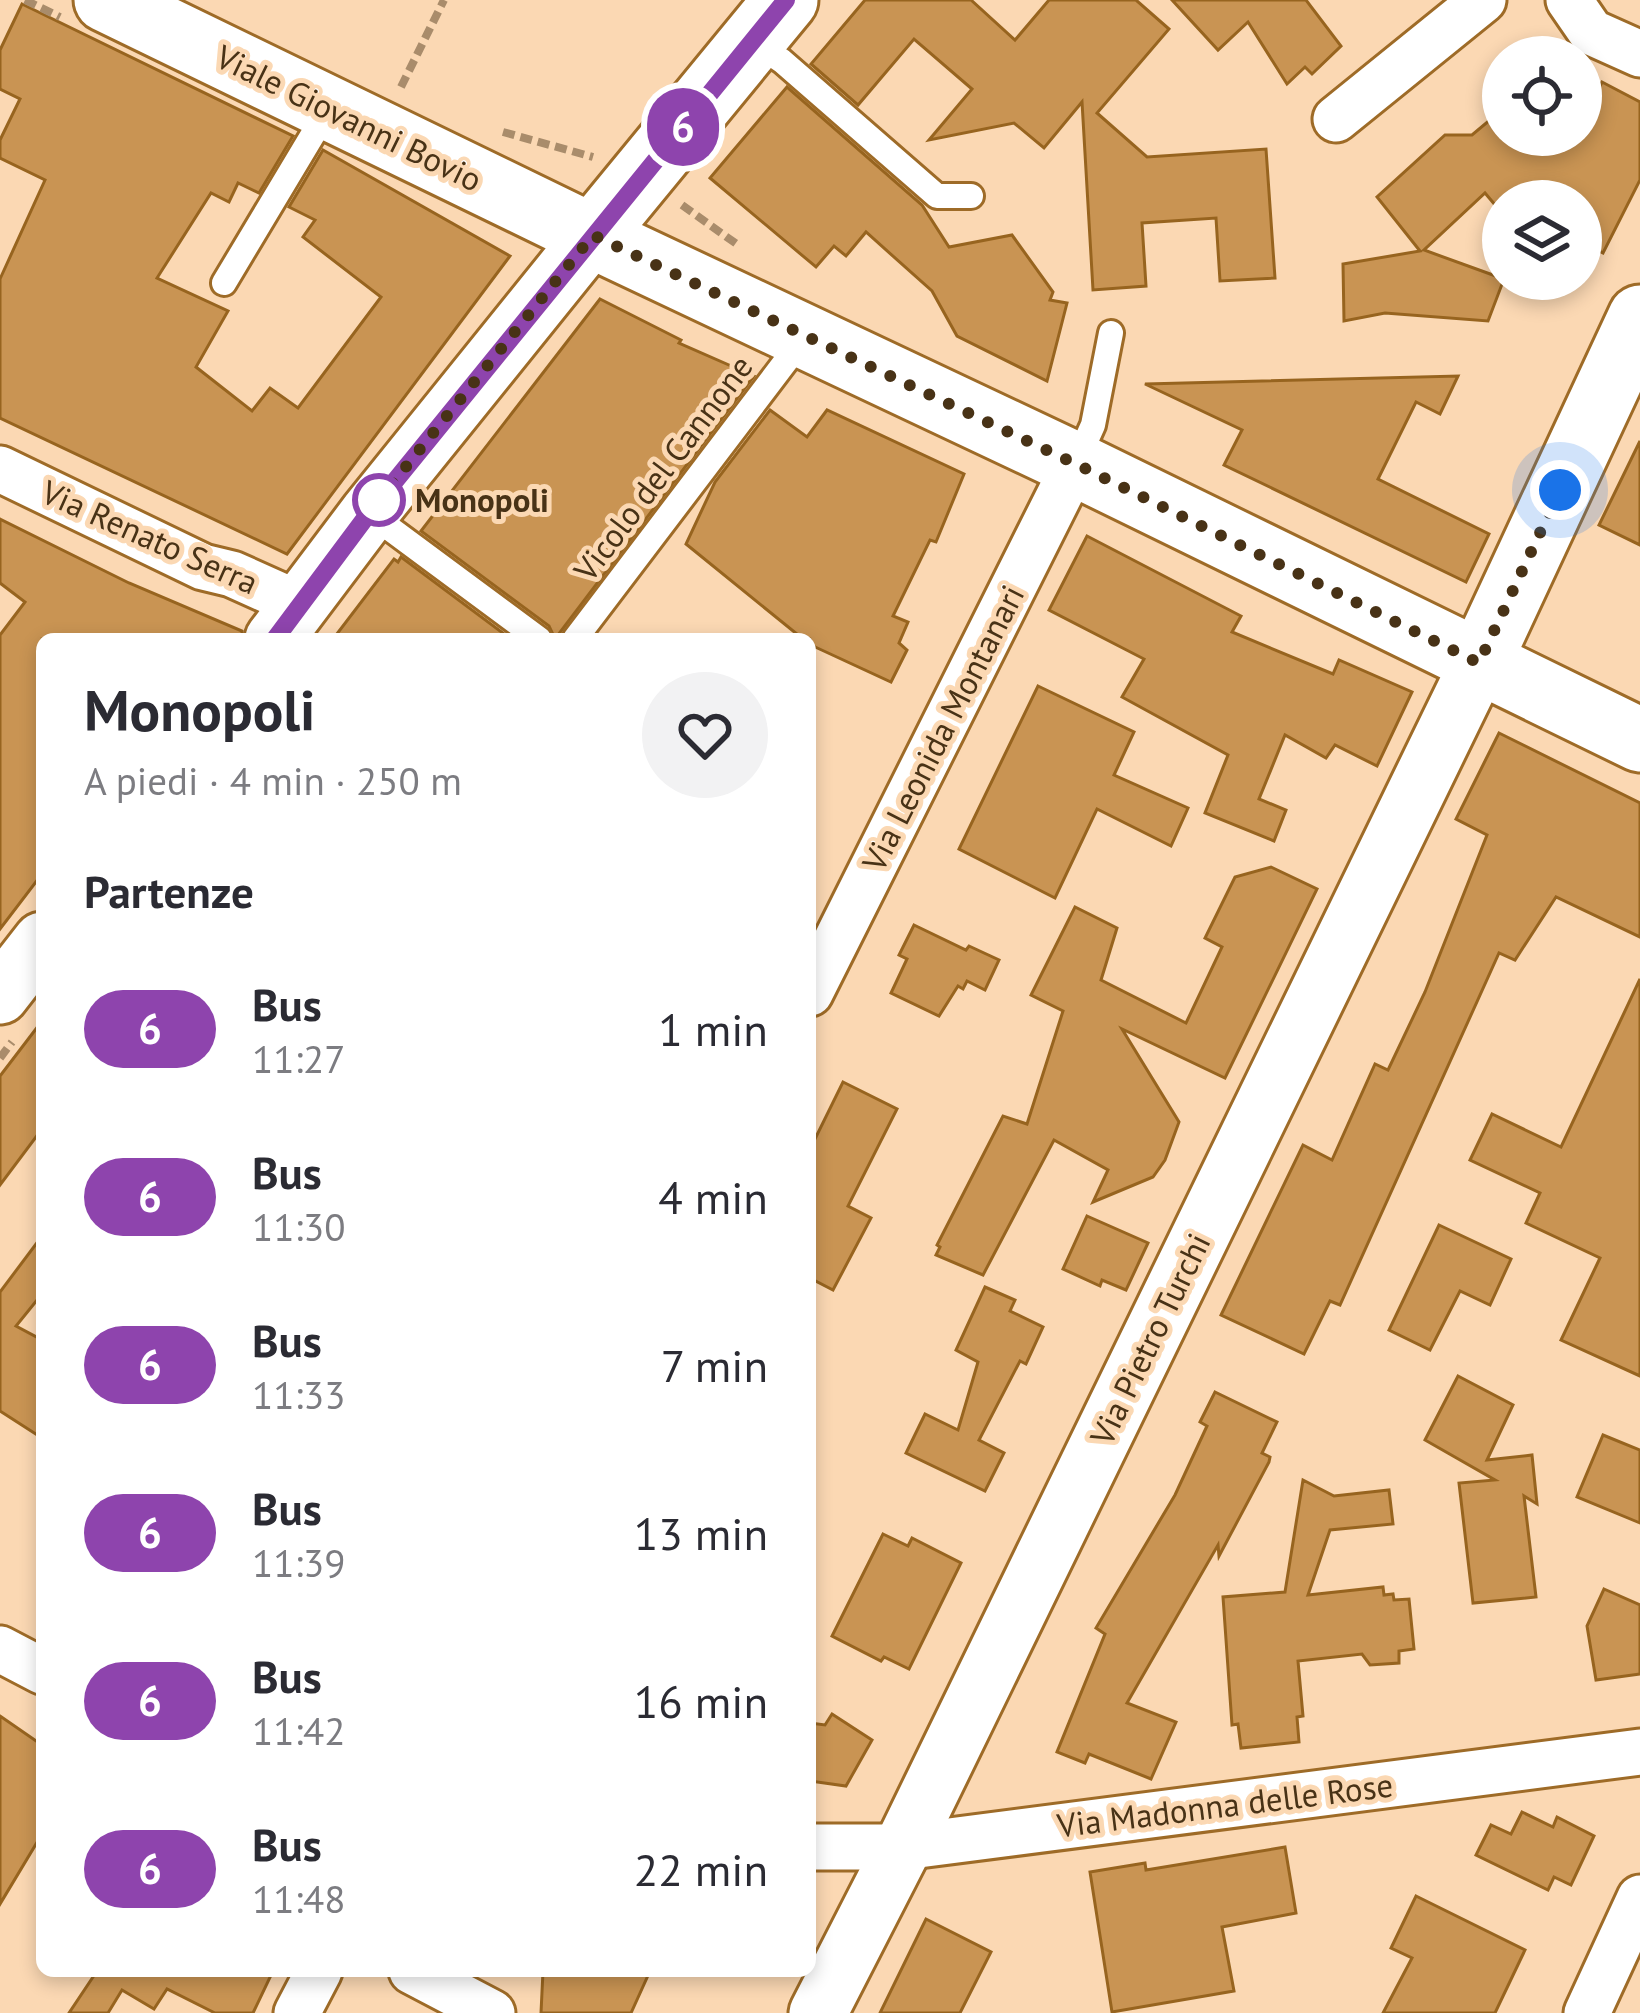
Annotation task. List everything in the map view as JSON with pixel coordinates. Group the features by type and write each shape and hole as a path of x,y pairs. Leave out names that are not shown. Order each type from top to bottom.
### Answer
{"main road":[{"name":"Viale Giovanni Bovio","path":"106,0 1640,740"},
{"path":"593,235 769,20"},
{"path":"1479,663 1640,317"}],"street":[{"path":"1336,119 1483,0"},
{"path":"1569,0 1591,32 1640,54"},
{"path":"288,622 369,513 593,235"},
{"name":"Via Leonida Montanari","path":"816,981 1076,464"},
{"name":"Via Renato Serra","path":"0,469 203,567 232,574 288,622"},
{"name":"Via Pietro Turchi","path":"818,2013 1479,663"},
{"path":"0,995 36,949"},
{"path":"0,1649 36,1668"},
{"name":"Via Madonna delle Rose","path":"816,1847 903,1847 1640,1751"},
{"path":"1587,2013 1640,1898"},
{"path":"297,2013 316,1977"},
{"path":"423,1977 492,2013"}],"lane":[{"path":"769,20 782,61 937,196 971,196"},
{"path":"224,283 328,109"},
{"path":"1076,464 1093,424 1111,333"},
{"name":"Vicolo del Cannone","path":"579,633 805,337"},
{"path":"369,513 531,633"}],"path":[{"path":"401,86 444,0"},
{"path":"381,77 419,95"},
{"path":"491,129 602,160 653,166"}],"building":[{"path":"865,0 971,0 1015,40 1049,0 1136,0 1169,29 1097,113 1147,157 1266,149 1275,278 1220,281 1216,218 1142,223 1146,286 1093,290 1082,102 1044,148 1014,123 929,140 972,89 914,39 858,105 811,64"},
{"path":"1172,0 1306,0 1341,46 1312,74 1305,67 1287,84 1248,22 1218,50"},
{"path":"22,4 293,136 259,193 238,183 229,202 211,193 157,278 228,311 196,367 252,411 270,388 298,408 381,297 303,237 315,220 289,207 323,150 510,256 287,554 0,418 0,279 45,180 0,158 0,140 20,99 0,89 0,50"},
{"path":"1602,82 1640,102 1640,180 1603,253 1602,180 1482,180 1482,196 1424,250 1482,271 1482,300 1496,300 1488,321 1385,313 1344,321 1343,264 1420,251 1377,197 1445,135 1472,135 1482,127 1482,156 1602,156"},
{"path":"787,87 922,205 949,247 1012,235 1053,292 1050,300 1067,303 1047,381 957,336 932,291 866,232 846,256 834,246 816,267 710,178"},
{"path":"600,299 681,340 679,343 754,376 560,633 552,633 421,531"},
{"path":"1458,376 1440,414 1416,402 1378,479 1489,534 1466,582 1224,465 1242,430 1145,384"},
{"path":"770,410 807,437 827,410 964,474 936,542 930,540 893,616 908,622 899,643 907,650 891,682 816,647 816,633 796,633 686,544 715,482"},
{"path":"1640,441 1640,545 1599,525"},
{"path":"0,519 242,633 36,633 36,882 0,929 0,635 25,602 0,583"},
{"path":"1087,536 1241,616 1232,632 1333,674 1339,660 1412,692 1377,766 1335,745 1326,758 1285,735 1259,799 1286,810 1274,841 1205,813 1228,755 1122,697 1144,659 1049,610"},
{"path":"401,557 503,633 338,633 394,559 398,562"},
{"path":"1038,686 1134,732 1114,775 1188,808 1171,846 1097,809 1055,898 959,849"},
{"path":"1499,733 1640,803 1640,937 1556,897 1515,960 1499,953 1340,1305 1330,1301 1304,1354 1221,1315 1303,1145 1332,1160 1375,1064 1388,1070 1425,992 1487,835 1456,819"},
{"path":"1271,867 1317,889 1225,1078 1122,1029 1179,1122 1153,1177 1093,1202 1108,1170 1054,1140 983,1275 936,1255 1003,1116 1027,1124 1063,1011 1031,995 1075,907 1117,928 1101,980 1186,1023 1222,947 1205,938 1235,877"},
{"path":"914,925 999,960 985,990 967,981 963,989 958,986 939,1016 891,993 907,959 899,955"},
{"path":"1640,979 1640,1376 1561,1340 1600,1258 1526,1223 1540,1193 1470,1160 1492,1114 1561,1147"},
{"path":"36,1029 36,1137 0,1185 0,1076"},
{"path":"843,1082 897,1109 848,1206 871,1218 833,1290 816,1281 816,1137"},
{"path":"1087,1216 1148,1243 1126,1290 1102,1280 1100,1286 1063,1269"},
{"path":"1439,1225 1511,1259 1490,1305 1460,1291 1430,1350 1389,1330"},
{"path":"36,1244 36,1301 16,1326 36,1337 36,1434 0,1411 0,1292"},
{"path":"985,1287 1015,1300 1010,1311 1043,1327 979,1440 1004,1453 985,1491 906,1453 925,1414 958,1430 978,1362 956,1350"},
{"path":"1458,1376 1513,1405 1487,1460 1532,1455 1537,1504 1524,1496 1536,1597 1473,1603 1459,1483 1495,1480 1425,1440"},
{"path":"1215,1392 1277,1422 1262,1453 1270,1457 1269,1462 1219,1556 1218,1545 1127,1703 1176,1722 1151,1779 1089,1754 1085,1763 1057,1752 1105,1634 1096,1628 1175,1495 1207,1426 1200,1422"},
{"path":"1603,1435 1640,1450 1640,1523 1577,1497"},
{"path":"1303,1480 1334,1496 1389,1490 1393,1524 1330,1530 1308,1595 1383,1587 1384,1595 1393,1594 1394,1600 1409,1599 1414,1649 1399,1651 1399,1663 1370,1665 1362,1654 1298,1661 1303,1716 1297,1717 1299,1742 1241,1748 1238,1724 1232,1725 1223,1597 1285,1592"},
{"path":"883,1534 908,1546 912,1538 961,1563 909,1669 884,1657 881,1661 832,1636"},
{"path":"1604,1589 1640,1605 1640,1674 1596,1680 1587,1626"},
{"path":"832,1714 872,1740 846,1786 816,1782 816,1724 825,1725"},
{"path":"0,1716 36,1741 36,1844 0,1904"},
{"path":"1522,1812 1553,1827 1557,1817 1594,1836 1571,1885 1554,1877 1548,1890 1476,1855 1491,1825 1511,1834"},
{"path":"1285,1847 1296,1913 1222,1927 1234,1991 1112,2012 1090,1872 1145,1863 1146,1870"},
{"path":"1416,1896 1525,1950 1495,2013 1383,2013 1412,1958 1391,1948"},
{"path":"926,1919 991,1952 960,2013 880,2013"},
{"path":"93,1977 270,1977 253,2013 215,2013 167,1989 154,2009 122,1990 108,2013 69,2013"},
{"path":"543,1977 647,1977 631,2013 541,2013"}],"bus line":[{"name":"6","path":"279,633 369,513 786,0"}],"place":[{"name":"Monopoli","path":"379,500"}],"route":[{"path":"379,500 593,235 1076,464 1479,663 1560,490"}]}
